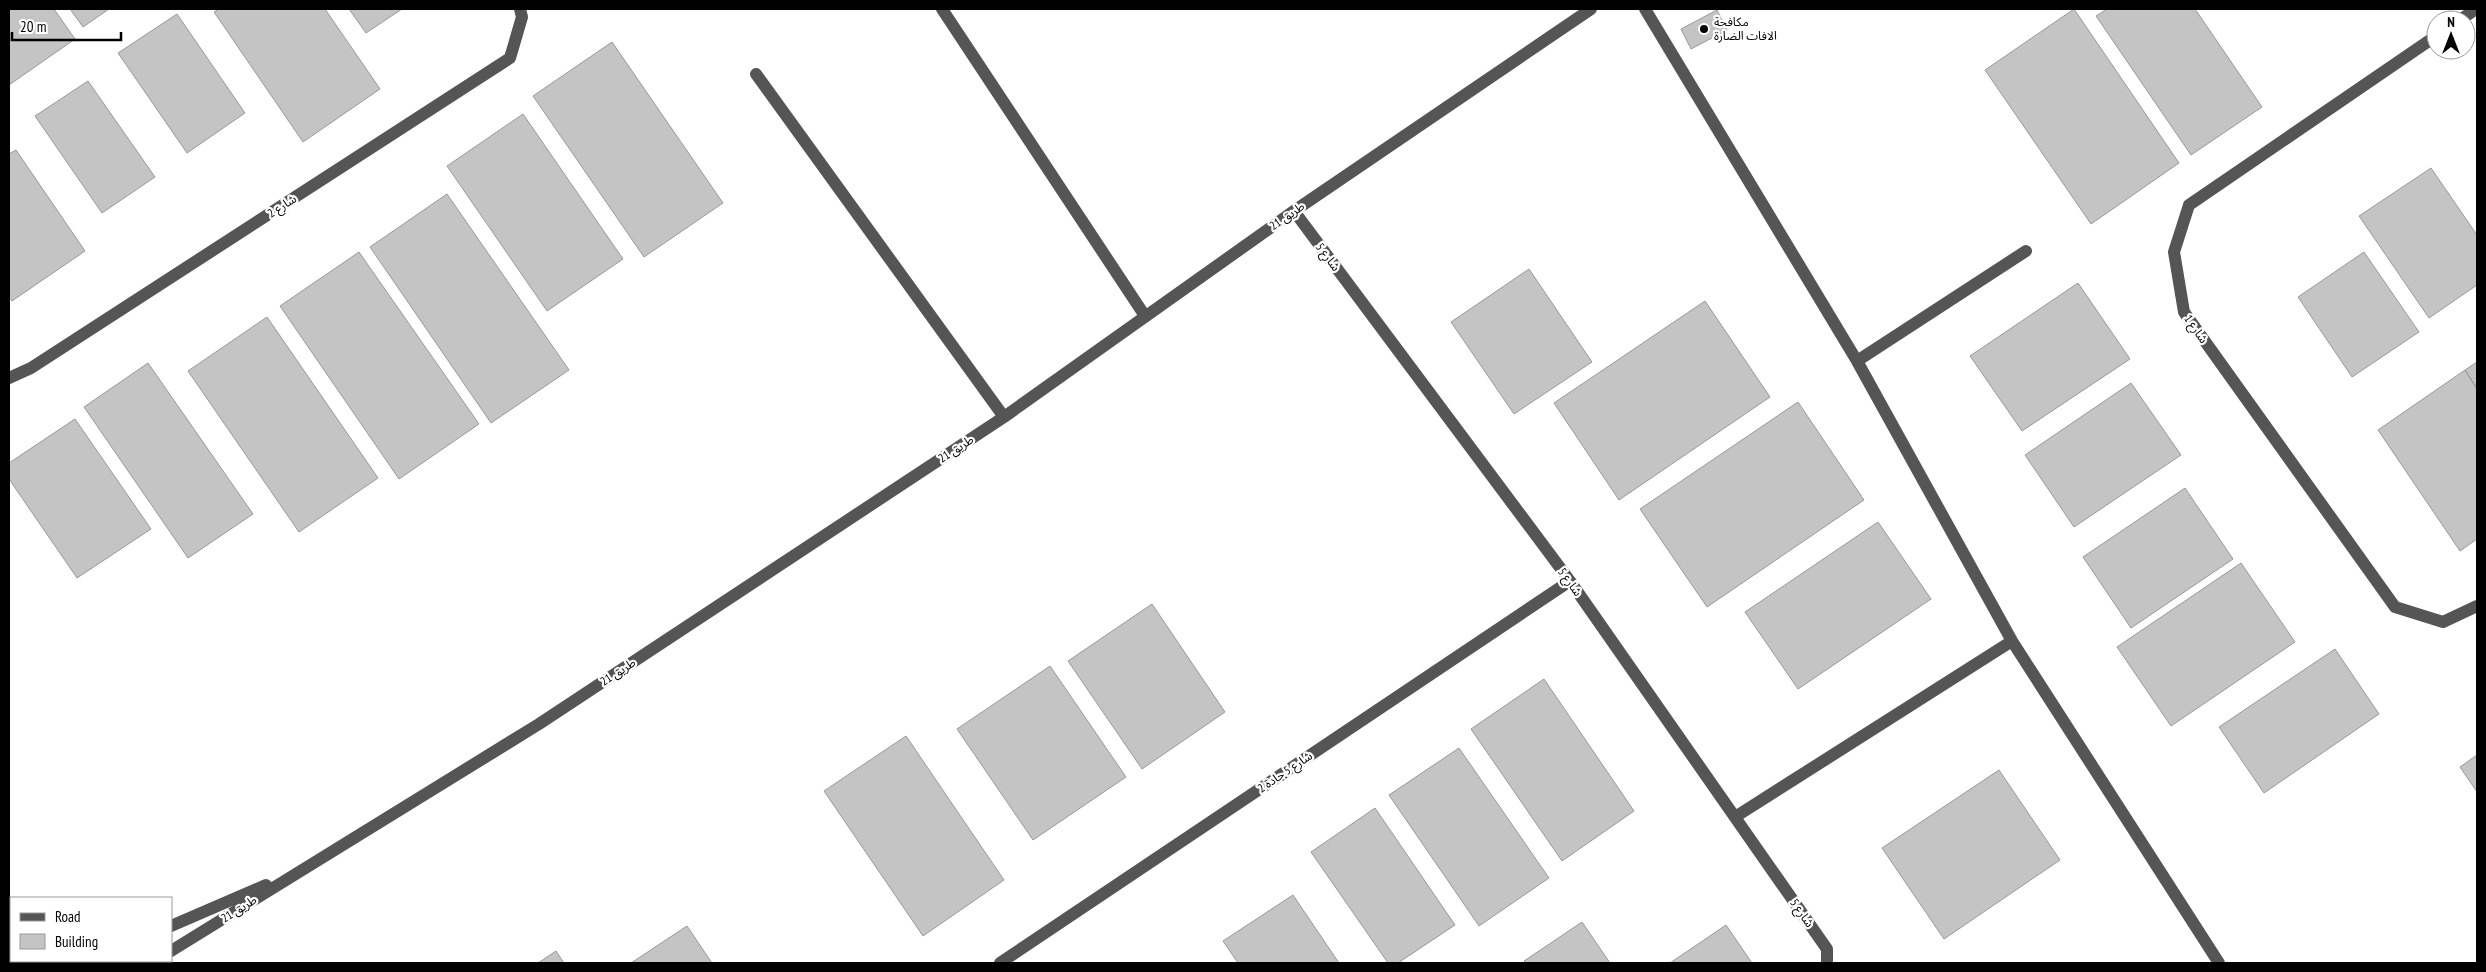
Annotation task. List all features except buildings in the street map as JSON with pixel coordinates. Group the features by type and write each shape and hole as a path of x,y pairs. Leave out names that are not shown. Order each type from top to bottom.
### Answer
{"street":[{"name":"شارع 2","path":"9,378 31,368 510,58 522,17 520,9"},
{"path":"942,9 1145,316"},
{"name":"طريق 21","path":"172,950 539,724 1004,417 1294,211 1591,9"},
{"path":"1645,9 1857,361 2012,641 2219,963"},
{"name":"شارع 1","path":"2426,43 2189,205 2174,252 2184,312 2395,608 2443,622 2477,606"},
{"path":"756,74 1004,417"},
{"name":"شارع 5","path":"1294,211 1570,582 1827,949 1827,963"},
{"path":"1857,361 2026,251"},
{"name":"شارع 5 جادة 2","path":"1000,963 1570,582"},
{"path":"1735,817 2012,641"},
{"name":"طريق 21","path":"172,926 307,867"}],"place":[{"name":"مكافحة الافات الضارة","path":"1704,29"}]}
